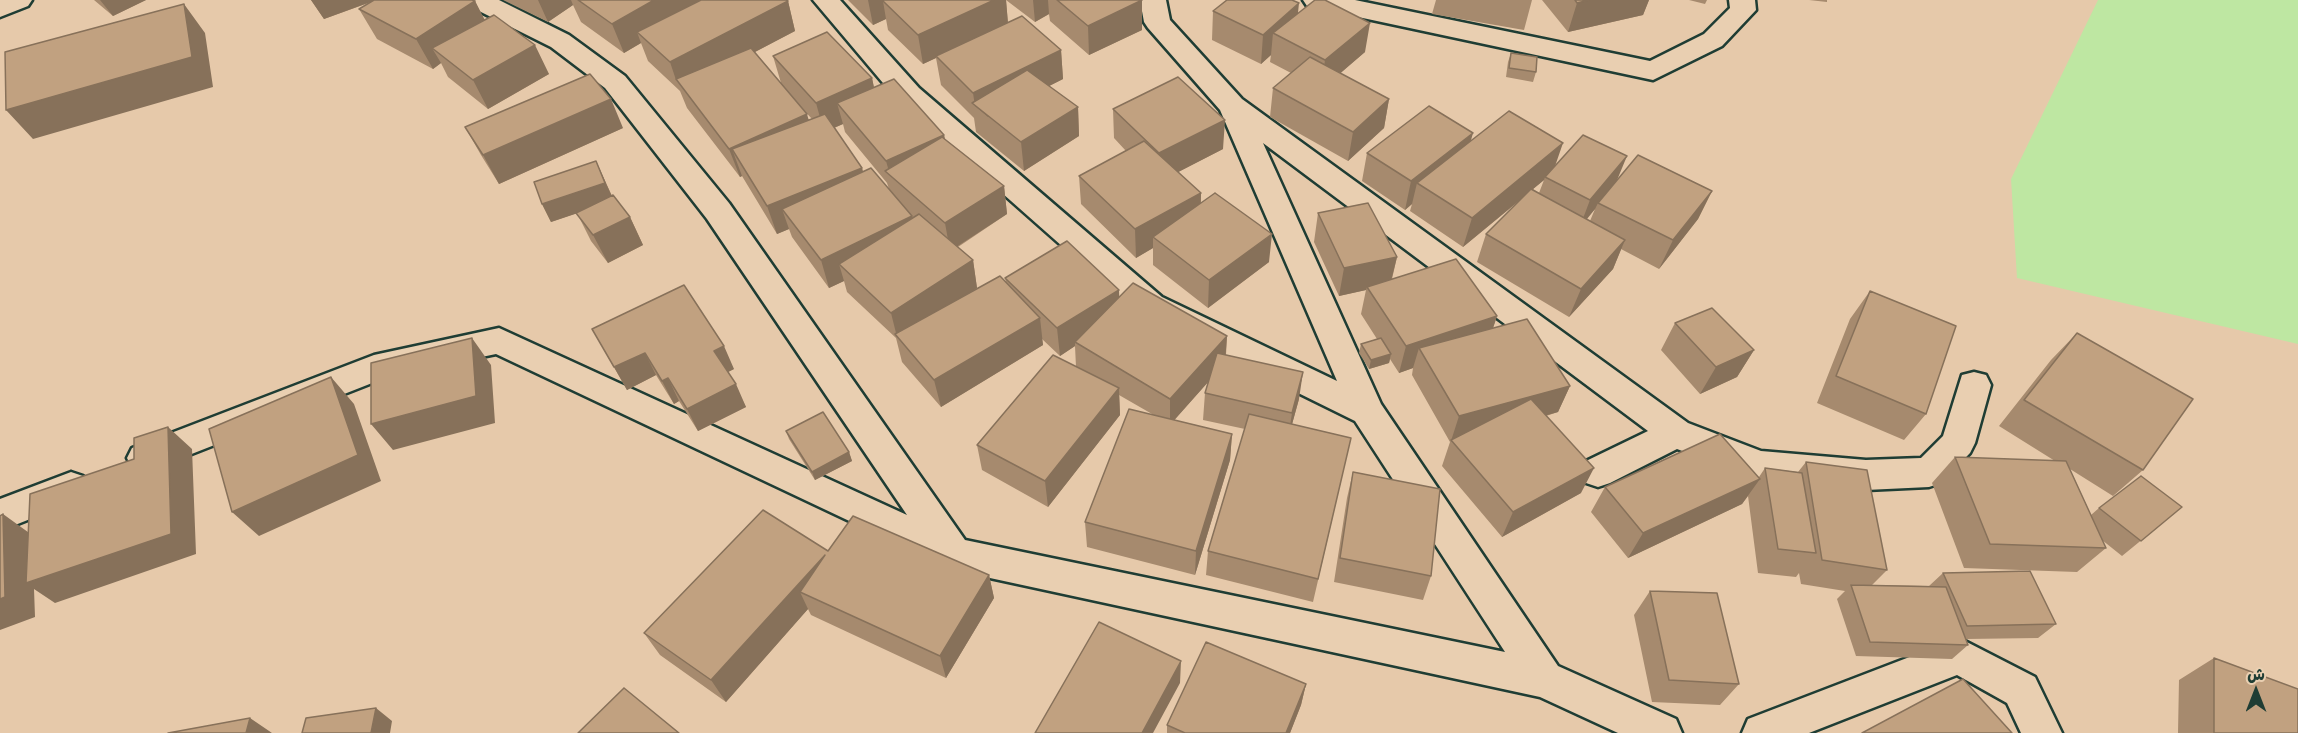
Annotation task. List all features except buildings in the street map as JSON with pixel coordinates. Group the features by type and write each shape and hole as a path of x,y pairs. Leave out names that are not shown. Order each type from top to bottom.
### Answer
{"street":[{"path":"0,9 19,0"},
{"path":"478,0 560,41 615,82 718,211 953,554"},
{"path":"826,0 909,95 1151,306 1367,411"},
{"path":"1153,0 1157,22 1232,106 1676,433 1761,466 1866,475 1929,472 1958,443 1974,385"},
{"path":"1316,0 1653,71 1713,40 1743,10 1742,0"},
{"path":"1232,106 1367,411 1544,680"},
{"path":"0,515 386,364 499,341 953,554 1544,680 1662,733"},
{"path":"1598,472 1676,433"},
{"path":"1762,733 1844,699 1959,656 2022,690 2042,733"}],"green space":[{"path":"2098,0 2298,0 2298,344 2017,278 2011,179"}]}
